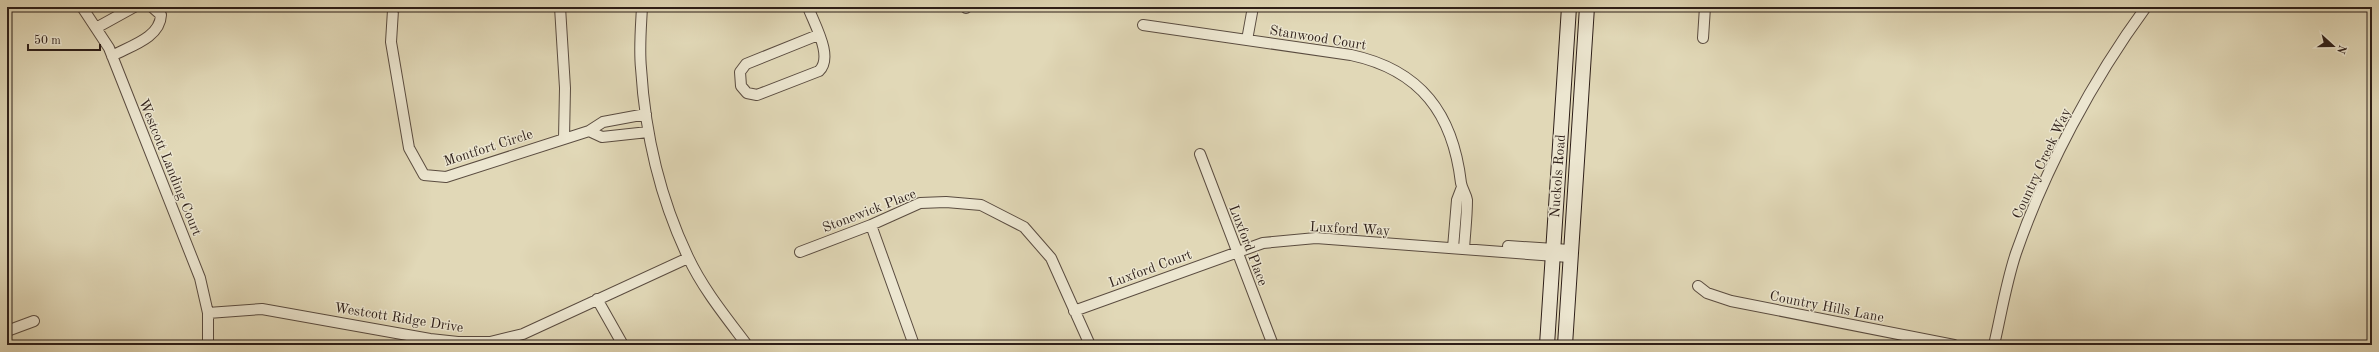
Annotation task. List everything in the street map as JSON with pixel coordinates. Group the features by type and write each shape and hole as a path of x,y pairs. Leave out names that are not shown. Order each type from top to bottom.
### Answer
{"main road":[{"name":"Nuckols Road","path":"1547,345 1569,7"},
{"name":"Nuckols Road","path":"1565,345 1569,256 1587,7"}],"street":[{"name":"Westcott Landing Court","path":"82,7 112,56 200,278 208,313 208,345"},
{"path":"96,28 134,7"},
{"path":"112,56 151,35 157,30 161,15 152,7"},
{"name":"Montfort Circle","path":"396,7 393,10 391,42 409,148 424,175 446,177 589,131 603,122 646,114"},
{"path":"560,7 565,88 564,138"},
{"path":"642,7 640,66 648,132 663,193 688,258 712,298 747,345"},
{"path":"808,7 818,35 826,59 819,72 757,95 748,93 741,86 740,72 746,64 818,35"},
{"path":"1247,40 1253,7"},
{"path":"1703,38 1705,7"},
{"name":"Country Creek Way","path":"1994,345 2011,271 2029,220 2085,102 2125,36 2146,7"},
{"name":"Stanwood Court","path":"1143,25 1362,57 1379,63 1406,78 1426,95 1447,125 1458,158 1462,187 1467,198 1464,249"},
{"name":"Montfort Circle","path":"589,131 602,136 648,132"},
{"name":"Luxford Place","path":"1200,154 1236,252 1273,345"},
{"name":"Stanwood Court","path":"1453,248 1457,200 1462,187"},
{"name":"Stonewick Place","path":"800,252 871,225 920,203 946,202 981,205 1024,227 1051,258 1090,345"},
{"path":"871,225 914,345"},
{"name":"Luxford Way","path":"1236,252 1263,243 1316,238 1464,249 1485,244 1552,255 1569,256"},
{"name":"Luxford Court","path":"1074,311 1236,252"},
{"name":"Westcott Ridge Drive","path":"208,313 262,309 458,344 490,342 523,334 688,258"},
{"name":"Country Hills Lane","path":"1698,286 1714,296 1730,301 1919,342 1954,345"},
{"path":"597,299 623,345"},
{"path":"7,331 34,322"}]}
